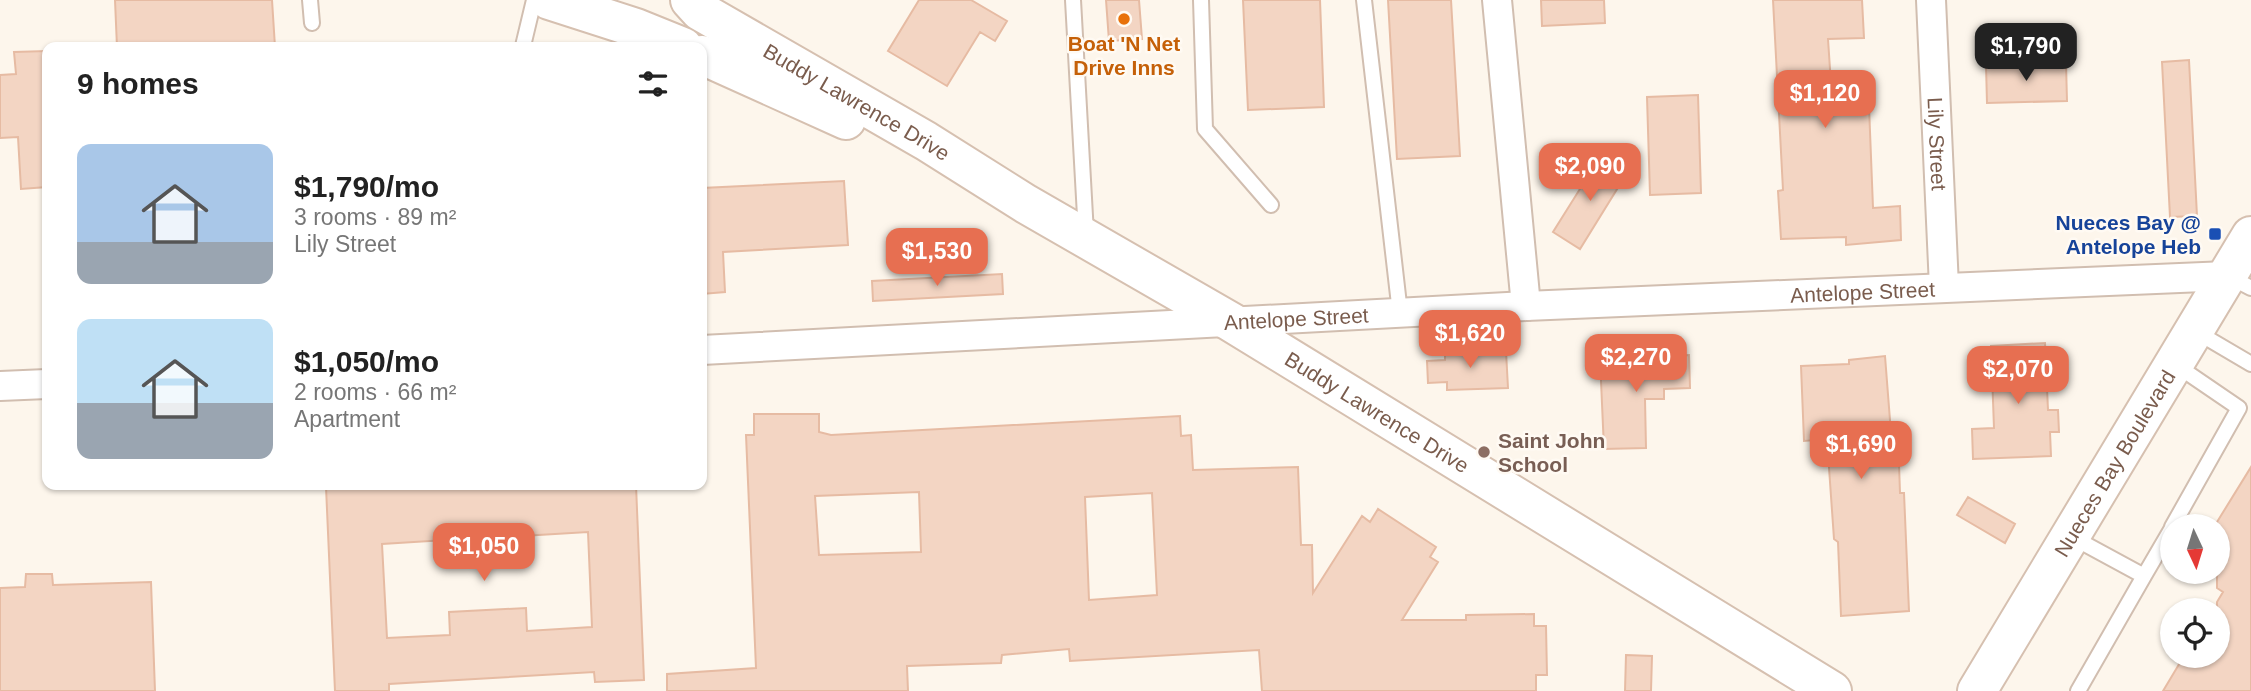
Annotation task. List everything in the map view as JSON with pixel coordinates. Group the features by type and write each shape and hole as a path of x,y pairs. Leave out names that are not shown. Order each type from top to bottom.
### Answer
{"street":[{"path":"549,0 650,31 695,5"},
{"path":"1497,0 1526,306"},
{"name":"Lily Street","path":"1931,0 1944,287"},
{"name":"Buddy Lawrence Drive","path":"695,5 926,141 1026,204 1231,322 1810,686"},
{"name":"Buddy Lawrence Drive","path":"707,57 1026,204"},
{"name":"Nueces Bay Boulevard","path":"1986,685 2194,330 2239,282 2251,236"},
{"name":"Antelope Street","path":"707,349 1944,287 2239,282"},
{"path":"0,386 42,384"}],"lane":[{"path":"310,0 312,23"},
{"path":"524,42 534,0"},
{"path":"1073,0 1086,239"},
{"path":"1201,0 1205,129 1271,205"},
{"path":"1364,0 1400,313"},
{"path":"2194,330 2251,364"},
{"path":"2174,364 2239,408 2179,514"},
{"path":"2071,536 2144,576"},
{"path":"2078,691 2160,548"}],"building":[{"path":"115,0 272,0 275,42 117,42"},
{"path":"919,0 971,0 1007,21 995,41 980,32 947,86 888,51"},
{"name":"Boat 'N Net Drive Inns","path":"1106,0 1139,0 1142,39 1109,41"},
{"path":"1243,0 1320,0 1324,107 1248,110"},
{"path":"1388,0 1451,0 1460,156 1397,159"},
{"path":"1541,0 1604,0 1605,23 1542,26"},
{"path":"1773,0 1862,0 1864,38 1828,39 1831,84 1874,82 1874,106 1869,106 1873,208 1900,206 1901,240 1846,245 1846,237 1781,239 1778,191 1783,190"},
{"path":"42,51 42,187 21,189 18,137 0,138 0,75 16,74 14,52"},
{"path":"2189,60 2197,216 2170,217 2162,62"},
{"path":"2066,63 2067,101 1987,103 1986,65"},
{"path":"1698,95 1701,193 1650,195 1647,97"},
{"path":"1600,157 1627,173 1580,249 1553,232"},
{"path":"844,181 848,245 723,252 725,292 707,294 707,188"},
{"path":"1002,274 1003,294 873,301 872,281"},
{"path":"2045,343 2048,410 2058,410 2059,432 2050,432 2051,456 1973,459 1972,429 1994,428 1991,346"},
{"path":"1489,348 1489,351 1506,351 1508,388 1447,390 1447,382 1428,383 1427,361 1445,360 1445,350"},
{"path":"1689,355 1690,388 1664,389 1664,399 1645,399 1646,448 1604,449 1600,358"},
{"path":"1885,356 1891,433 1898,434 1900,493 1904,493 1909,611 1841,616 1838,542 1834,539 1827,439 1804,441 1801,366 1849,364 1849,360"},
{"path":"754,414 819,414 819,432 831,435 1180,416 1181,436 1191,435 1193,470 1298,467 1301,545 1312,545 1313,593 1362,516 1370,522 1378,509 1436,547 1430,557 1438,562 1402,620 1466,620 1466,615 1534,614 1534,626 1546,626 1547,675 1536,675 1536,691 1262,691 1259,650 1070,661 1069,649 1002,655 1001,663 907,666 908,691 667,691 667,674 756,668 746,435 754,435","holes":["919,492 921,552 819,555 815,496","1152,493 1157,595 1089,600 1085,497"]},
{"path":"2251,467 2251,691 2163,691 2177,668 2230,668 2230,598 2219,598 2223,592 2217,588 2217,584 2230,584 2230,514 2222,514"},
{"path":"326,490 636,490 644,680 595,682 594,672 389,684 389,691 335,691","holes":["588,532 592,627 527,631 526,608 449,612 450,635 387,638 382,544 446,540 447,559 524,554 522,536"]},
{"path":"1968,497 2015,524 2005,543 1957,515"},
{"path":"26,574 52,574 53,585 151,582 155,691 0,691 0,588 25,587"},
{"path":"1626,655 1652,656 1651,691 1625,691"}],"place":[{"name":"Boat 'N Net Drive Inns","path":"1124,19"},
{"name":"Nueces Bay @ Antelope Heb","path":"2215,234"},
{"name":"Saint John School","path":"1484,452"}]}
